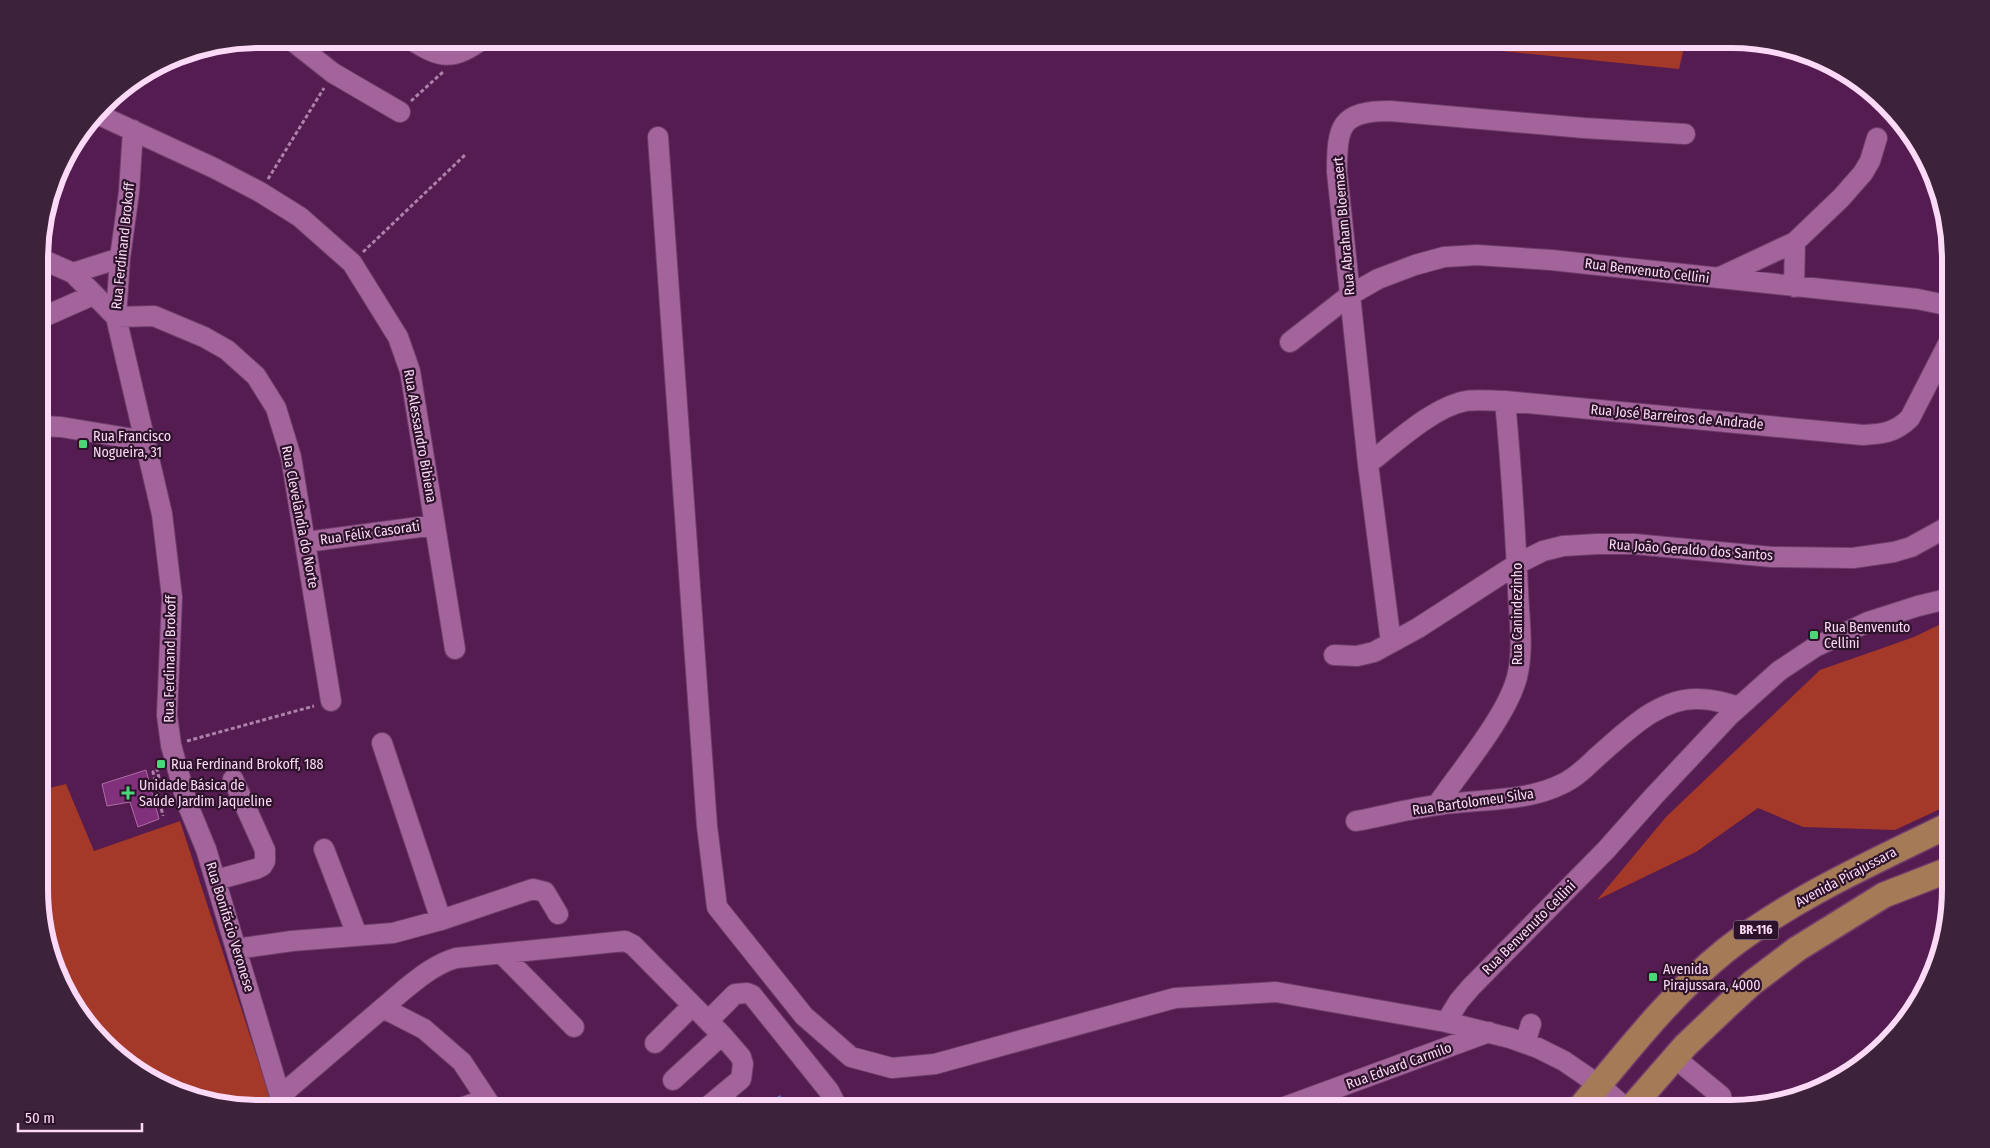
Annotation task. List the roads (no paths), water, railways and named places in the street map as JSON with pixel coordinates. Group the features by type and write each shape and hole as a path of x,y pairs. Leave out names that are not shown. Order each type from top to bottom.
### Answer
{"main road":[{"name":"Avenida Pirajussara","path":"1586,1100 1682,990 1726,950 1828,884 1942,828"},
{"name":"BR-116","path":"1637,1100 1675,1058 1752,983 1797,949 1884,895 1942,872"}],"street":[{"path":"301,48 333,73 400,112"},
{"path":"424,48 429,51 452,55 464,52 470,48"},
{"name":"Rua Abraham Bloemaert","path":"1391,643 1368,464 1337,172 1337,143 1340,130 1346,123 1363,112 1390,111 1584,128 1685,134"},
{"name":"Rua Alessandro Bibiena","path":"102,116 214,168 260,192 300,217 352,263 398,337 410,371 455,649"},
{"name":"Rua Ferdinand Brokoff","path":"133,130 129,192 120,258 116,317 162,514 172,597 167,715 172,745"},
{"path":"658,137 707,826 717,907 804,1016 851,1056 892,1068 935,1064 1175,998 1276,992 1446,1022 1489,1032 1528,1034 1618,1100"},
{"path":"1716,279 1795,242 1841,198 1863,173 1870,161 1877,138"},
{"path":"1794,287 1795,242"},
{"name":"Rua Benvenuto Cellini","path":"1290,342 1350,295 1378,279 1414,265 1444,257 1477,255 1570,262 1942,302"},
{"path":"73,273 120,258"},
{"path":"48,262 73,273 116,317"},
{"path":"48,315 93,295"},
{"name":"Rua Clevelândia do Norte","path":"116,317 154,316 204,337 227,350 256,376 276,408 290,457 306,542 331,701"},
{"name":"Rua José Barreiros de Andrade","path":"1368,464 1425,421 1448,407 1466,401 1505,401 1853,434 1882,434 1901,427 1910,418 1942,356"},
{"name":"Rua Canindezinho","path":"1437,805 1486,736 1508,700 1517,678 1520,656 1517,564 1505,401"},
{"path":"48,426 146,441"},
{"name":"Rua Félix Casorati","path":"306,542 435,525"},
{"name":"Rua João Geraldo dos Santos","path":"1334,655 1357,656 1374,652 1517,564 1544,551 1563,546 1634,544 1772,557 1873,556 1911,547 1942,530"},
{"name":"Rua Benvenuto Cellini","path":"1446,1022 1459,1001 1471,987 1606,850 1654,796 1740,707 1779,671 1815,648 1868,622 1942,600"},
{"name":"Rua Bartolomeu Silva","path":"1356,821 1437,805 1538,794 1563,784 1579,773 1640,721 1661,708 1684,700 1697,698 1716,700 1740,707"},
{"path":"382,743 441,920"},
{"name":"Rua Bonifácio Veronese","path":"172,745 188,803 216,880 281,1100"},
{"path":"216,880 256,869 262,866 265,861 265,850 233,779"},
{"path":"324,849 357,934"},
{"path":"236,949 357,934 393,933 441,920 536,889 545,892 558,914"},
{"path":"285,1100 383,1008 424,974 445,962 456,958 620,941 629,942 742,1057 744,1064 741,1079 716,1100"},
{"path":"502,954 574,1027"},
{"path":"708,1021 735,994 752,995 829,1091 834,1100"},
{"path":"655,1043 692,1006"},
{"path":"383,1008 424,1029 462,1062 487,1100"},
{"name":"Rua Edvard Carmilo","path":"1304,1100 1489,1032"},
{"path":"673,1080 722,1035"},
{"path":"1675,1058 1721,1096 1722,1100"}],"water":[{"path":"780,1095 784,1100 772,1100"}],"place":[{"name":"Rua Francisco Nogueira, 31","path":"83,444"},
{"name":"Rua Benvenuto Cellini","path":"1814,635"},
{"name":"Rua Ferdinand Brokoff, 188","path":"161,764"},
{"name":"Unidade Básica de Saúde Jardim Jaqueline","path":"128,793"},
{"name":"Avenida Pirajussara, 4000","path":"1653,977"}]}
